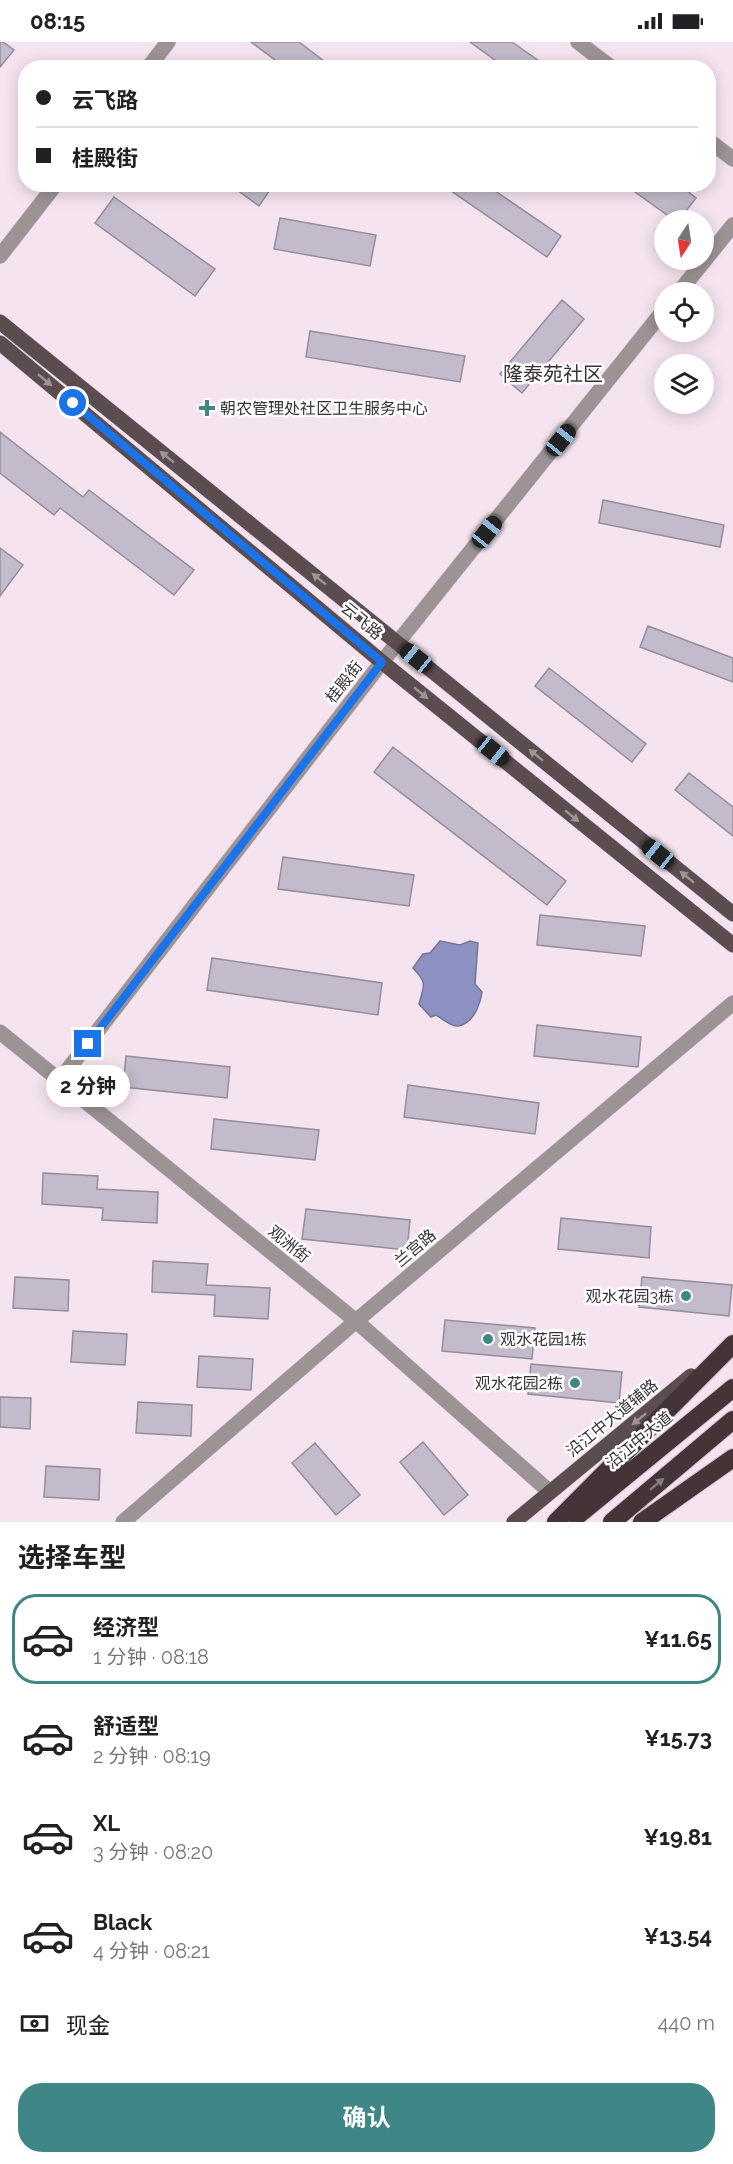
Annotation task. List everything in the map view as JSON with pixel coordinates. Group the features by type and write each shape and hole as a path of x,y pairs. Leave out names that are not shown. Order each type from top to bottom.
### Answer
{"highway":[{"path":"556,1522 733,1343"},
{"name":"沿江中大道","path":"569,1522 733,1388"},
{"path":"612,1522 733,1420"},
{"path":"642,1522 733,1458"}],"main road":[{"name":"云飞路","path":"0,321 733,914"},
{"name":"云飞路","path":"0,343 382,662 733,945"},
{"name":"沿江中大道辅路","path":"514,1522 733,1343"}],"street":[{"path":"154,60 168,42"},
{"path":"578,42 602,60"},
{"path":"716,146 733,159"},
{"path":"0,256 50,192"},
{"path":"687,282 733,225"},
{"name":"桂殿街","path":"59,1081 382,662 654,323"},
{"name":"兰宫路","path":"123,1522 733,1003"},
{"name":"观洲街","path":"0,1032 356,1322 550,1492"}],"water":[{"path":"440,941 460,945 470,941 478,943 475,984 482,992 481,997 472,1018 458,1026 436,1015 431,1017 419,1004 424,984 413,968 423,954 430,953"}],"building":[{"path":"0,42 14,50 0,67"},
{"path":"251,42 299,42 323,60 275,60"},
{"path":"470,42 512,42 538,60 495,60"},
{"path":"240,192 269,192 259,206"},
{"path":"453,192 497,192 561,236 547,257"},
{"path":"635,192 688,192 696,198 687,210 660,210"},
{"path":"114,197 215,269 195,296 95,223"},
{"path":"280,218 376,235 370,266 274,249"},
{"path":"562,300 584,319 522,393 500,374"},
{"path":"310,331 465,356 460,382 306,357"},
{"path":"0,432 83,497 89,490 194,570 174,595 60,508 54,515 0,473"},
{"path":"603,500 724,525 720,547 599,523"},
{"path":"0,548 23,565 0,596"},
{"path":"648,626 733,658 733,682 640,647"},
{"path":"549,668 646,744 632,762 535,686"},
{"path":"393,747 566,881 547,905 374,772"},
{"path":"689,773 733,807 733,836 675,790"},
{"path":"283,857 414,875 409,906 278,889"},
{"path":"540,915 645,926 641,956 537,945"},
{"path":"212,958 382,983 378,1015 207,990"},
{"path":"537,1025 641,1037 638,1067 534,1056"},
{"path":"126,1056 230,1067 227,1098 123,1087"},
{"path":"408,1085 539,1103 535,1134 404,1117"},
{"path":"214,1119 319,1130 315,1160 211,1149"},
{"path":"43,1173 98,1176 97,1189 158,1192 157,1223 102,1220 103,1208 42,1204"},
{"path":"306,1209 410,1220 407,1250 302,1239"},
{"path":"561,1218 651,1227 649,1258 558,1249"},
{"path":"153,1261 208,1264 206,1285 270,1288 268,1319 214,1316 215,1295 152,1292"},
{"path":"15,1277 69,1280 68,1311 13,1308"},
{"name":"观水花园3栋","path":"642,1277 732,1285 729,1316 639,1307"},
{"name":"观水花园1栋","path":"445,1320 535,1328 532,1359 442,1351"},
{"path":"73,1331 127,1334 125,1365 71,1362"},
{"path":"199,1356 253,1359 251,1390 197,1387"},
{"name":"观水花园2栋","path":"531,1364 622,1372 619,1403 528,1394"},
{"path":"0,1397 31,1398 30,1429 0,1427"},
{"path":"138,1402 192,1405 191,1436 136,1433"},
{"path":"423,1442 468,1495 444,1515 400,1462"},
{"path":"315,1443 360,1495 336,1515 292,1463"},
{"path":"46,1466 100,1469 99,1500 44,1497"}],"place":[{"name":"朝农管理处社区卫生服务中心","path":"207,408"},
{"name":"观水花园3栋","path":"686,1296"},
{"name":"观水花园1栋","path":"488,1339"},
{"name":"观水花园2栋","path":"575,1383"}],"district":[{"name":"隆泰苑社区","path":"553,374"}],"route":[{"path":"73,403 382,662 88,1044"}]}
